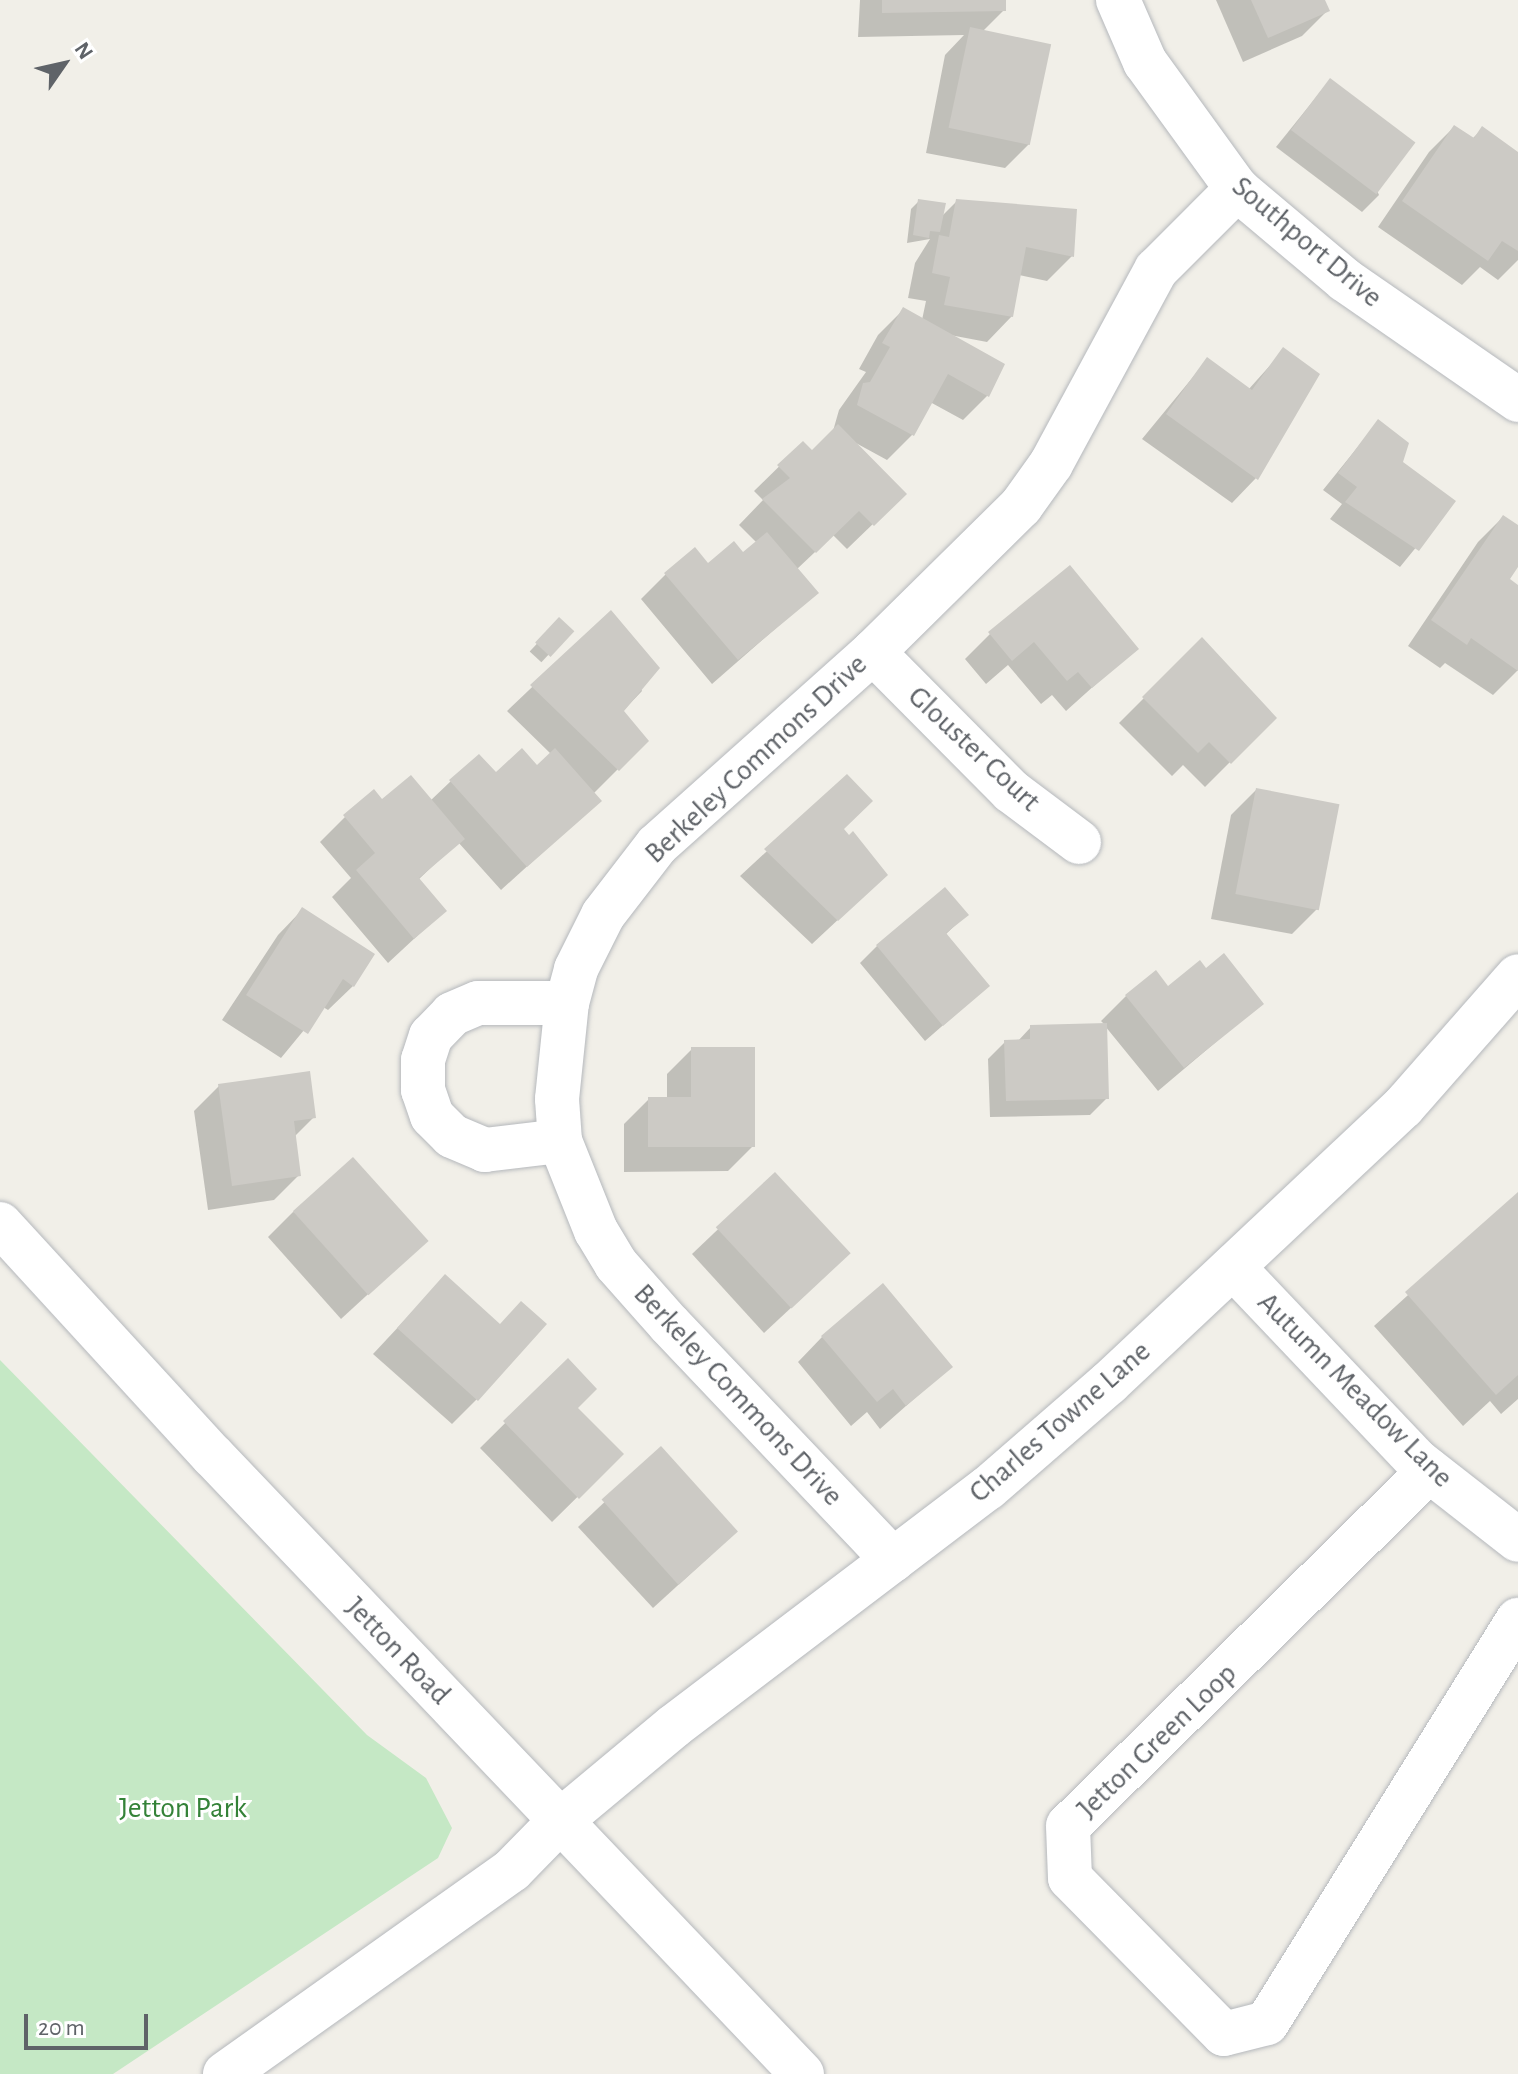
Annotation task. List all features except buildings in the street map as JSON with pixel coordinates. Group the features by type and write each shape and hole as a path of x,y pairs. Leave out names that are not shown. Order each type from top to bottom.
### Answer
{"street":[{"name":"Southport Drive","path":"1118,0 1145,62 1237,189 1345,280 1518,400"},
{"name":"Berkeley Commons Drive","path":"893,1560 616,1264 596,1231 560,1141 557,1099 567,1003 576,969 603,915 657,845 873,652 1021,506 1051,464 1156,270 1237,189"},
{"name":"Glouster Court","path":"873,652 1011,791 1079,842"},
{"name":"Charles Towne Lane","path":"225,2074 512,1870 560,1821 674,1726 893,1560 1065,1422 1403,1107 1518,976"},
{"path":"560,1141 485,1150 452,1136 432,1116 423,1090 423,1060 431,1036 452,1014 478,1003 567,1003"},
{"name":"Jetton Road","path":"0,1224 802,2074"},
{"name":"Autumn Meadow Lane","path":"1233,1267 1429,1471 1518,1540"},
{"name":"Jetton Green Loop","path":"1429,1471 1068,1826 1070,1878 1224,2034 1267,2023 1518,1620"}],"green space":[{"name":"Jetton Park","path":"0,1360 367,1735 426,1778 452,1828 438,1858 113,2074 0,2074"}]}
